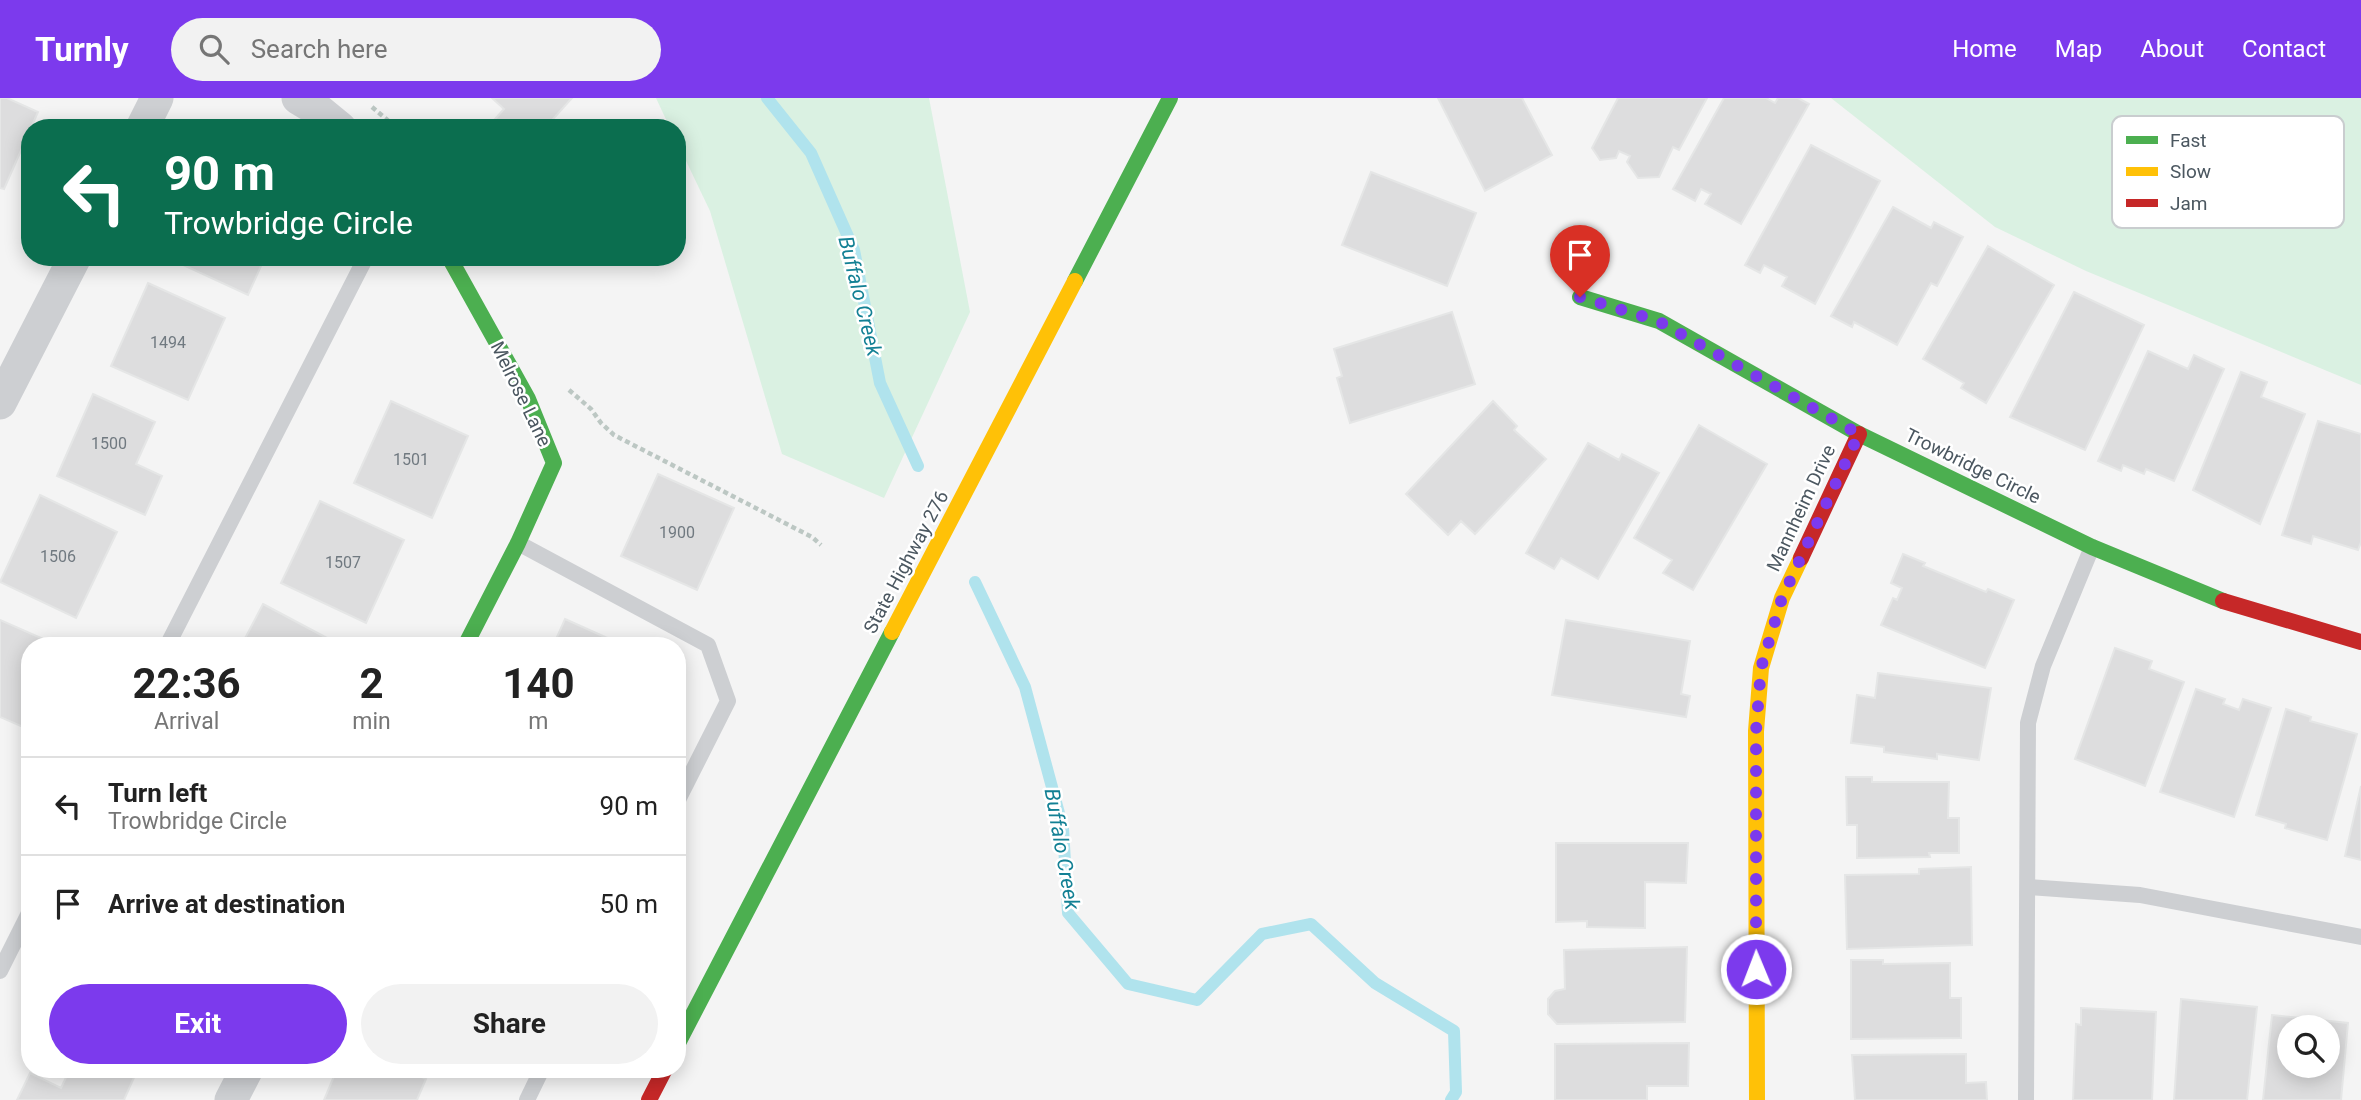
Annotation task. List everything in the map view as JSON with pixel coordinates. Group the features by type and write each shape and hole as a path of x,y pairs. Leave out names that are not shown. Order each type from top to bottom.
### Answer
{"street":[{"path":"146,119 157,98"},
{"path":"298,98 329,119"},
{"name":"State Highway 276","path":"686,1028 1170,98"},
{"path":"0,403 70,266"},
{"name":"Melrose Lane","path":"454,266 528,399 554,463 518,543 470,637"},
{"name":"Trowbridge Circle","path":"1580,297 1658,321 1859,434 2092,547 2217,599 2361,642"},
{"name":"Mannheim Drive","path":"1758,1100 1755,864 1756,731 1761,668 1782,598 1859,434"},
{"path":"231,1100 242,1078"},
{"path":"649,1100 660,1078"}],"lane":[{"path":"172,637 361,266"},
{"path":"518,543 708,645 728,701 686,784"},
{"path":"2026,1100 2028,723 2043,666 2092,547"},
{"path":"2028,887 2140,895 2361,937"},
{"path":"0,971 21,929"},
{"path":"527,1100 538,1078"}],"path":[{"path":"370,105 386,119"},
{"path":"560,382 592,409 601,423 614,435 812,537 821,545"}],"green space":[{"path":"656,98 929,98 970,312 884,498 782,454 710,211 686,161 686,119 666,119"},
{"path":"1831,98 2361,98 2361,385 2086,271 1995,227"}],"building":[{"path":"0,98 7,98 38,112 35,119 21,119 21,150 4,189 0,188"},
{"path":"492,98 572,98 553,119 495,119 504,109"},
{"path":"1438,98 1522,98 1552,155 1485,191"},
{"path":"1618,98 1707,98 1679,150 1673,147 1659,177 1638,178 1627,162 1630,156 1619,151 1616,158 1600,160 1592,148"},
{"path":"1724,98 1766,98 1775,103 1778,98 1798,98 1809,104 1741,224 1705,204 1711,194 1701,189 1695,201 1673,189"},
{"path":"1811,145 1880,181 1815,304 1782,286 1787,277 1764,265 1760,273 1745,265"},
{"path":"1371,172 1476,213 1447,286 1342,245"},
{"path":"1893,207 1931,228 1934,222 1963,237 1937,286 1931,283 1897,345 1854,322 1852,327 1831,316"},
{"path":"1988,246 2054,285 1986,403 1961,388 1964,383 1923,359"},
{"path":"185,266 261,266 248,295"},
{"path":"148,283 225,318 188,400 111,366"},
{"path":"2074,292 2144,325 2085,450 2010,417"},
{"path":"1452,312 1475,384 1350,423 1337,378 1342,376 1334,349"},
{"path":"2148,351 2188,369 2194,355 2224,369 2174,481 2146,469 2144,474 2123,465 2121,471 2098,461"},
{"path":"2241,372 2267,382 2261,397 2305,414 2260,524 2193,490"},
{"path":"93,394 155,422 136,464 162,476 145,515 57,476"},
{"path":"391,401 468,436 432,518 354,483"},
{"path":"1493,401 1517,426 1514,430 1546,459 1475,534 1461,521 1448,535 1406,494"},
{"path":"2318,421 2361,434 2361,542 2358,550 2313,536 2311,544 2282,535"},
{"path":"1699,425 1767,464 1693,590 1663,573 1672,560 1634,538"},
{"path":"1588,443 1619,460 1622,454 1659,473 1598,579 1561,558 1554,569 1526,553"},
{"path":"658,474 734,508 697,590 621,556"},
{"path":"40,495 117,532 76,618 0,582"},
{"path":"320,501 404,540 366,623 281,583"},
{"path":"1903,554 1925,563 1923,566 1986,592 1988,589 2014,600 1985,668 1881,625 1893,598 1897,600 1902,588 1891,583"},
{"path":"263,604 325,637 246,637"},
{"path":"565,619 605,637 557,637"},
{"path":"0,620 39,637 21,637 21,726 0,717"},
{"path":"1566,620 1690,641 1681,694 1690,696 1686,717 1552,695"},
{"path":"2115,648 2152,661 2149,669 2184,682 2145,786 2075,759"},
{"path":"1878,673 1991,688 1979,760 1937,754 1937,759 1884,752 1884,747 1851,743 1857,695 1875,698"},
{"path":"2196,689 2225,699 2223,704 2239,710 2243,699 2271,708 2234,817 2160,792"},
{"path":"2286,709 2311,717 2310,721 2357,734 2327,840 2285,828 2286,824 2256,815"},
{"path":"1846,777 1872,777 1872,782 1949,782 1948,818 1959,818 1959,853 1929,853 1930,857 1857,858 1857,825 1847,825"},
{"path":"2361,786 2361,860 2345,856"},
{"path":"1556,843 1688,843 1686,883 1645,882 1645,928 1587,927 1587,921 1556,922"},
{"path":"1971,867 1972,945 1847,949 1845,875 1919,874 1919,869"},
{"path":"1687,947 1685,1022 1557,1024 1548,1014 1548,999 1555,991 1565,989 1564,950"},
{"path":"1851,960 1883,960 1883,964 1950,963 1950,998 1961,998 1961,1038 1851,1039"},
{"path":"2181,999 2257,1007 2247,1100 2174,1100"},
{"path":"2081,1008 2156,1012 2152,1100 2073,1100 2076,1024 2081,1025"},
{"path":"2272,1015 2277,1016 2277,1078 2340,1078 2340,1022 2348,1023 2341,1100 2263,1100"},
{"path":"1689,1043 1688,1086 1647,1086 1647,1100 1555,1100 1555,1044"},
{"path":"1966,1054 1966,1083 1986,1082 1987,1100 1855,1100 1852,1055"},
{"path":"28,1078 40,1078 61,1088 66,1078 134,1078 124,1100 17,1100"},
{"path":"333,1078 426,1079 417,1100 324,1100"}],"waterway":[{"name":"Buffalo Creek","path":"767,98 811,153 854,250 880,383 918,466"},
{"name":"Buffalo Creek","path":"975,582 1025,687 1063,828 1068,913 1128,984 1197,1000 1262,934 1311,924 1375,983 1454,1031 1456,1092 1451,1100"}],"traffic: fast":[{"path":"1075,281 1170,98"},
{"path":"454,266 528,399 554,463 518,543 470,637"},
{"path":"1580,297 1659,321 1859,434 2092,547 2223,601"},
{"path":"686,1028 892,632"}],"traffic: slow":[{"path":"892,632 1075,281"},
{"path":"1757,1100 1756,731 1761,668 1782,598 1801,558"}],"traffic: jam":[{"path":"1801,558 1859,434"},
{"path":"2223,601 2361,642"},
{"path":"649,1100 660,1078"}],"route":[{"path":"1580,297 1658,321 1859,434 1782,598 1761,668 1756,731 1756,969"}]}
